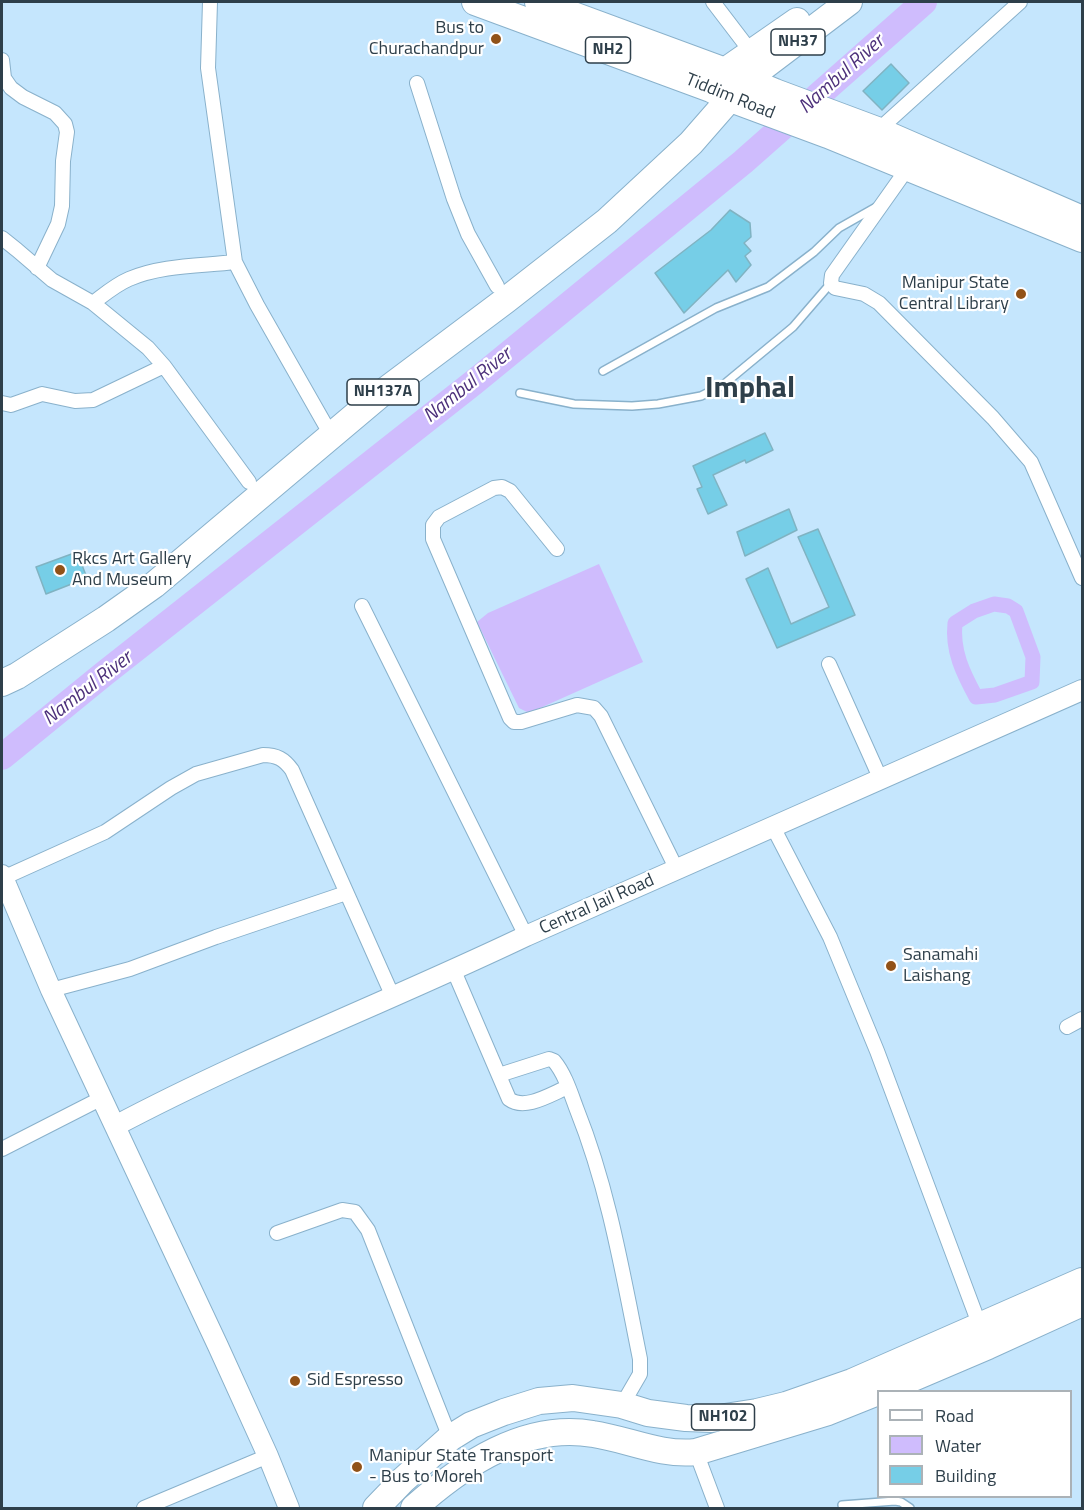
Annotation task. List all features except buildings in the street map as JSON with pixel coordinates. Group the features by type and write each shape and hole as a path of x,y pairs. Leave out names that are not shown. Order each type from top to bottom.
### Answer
{"highway":[{"name":"Tiddim Road","path":"475,2 711,89 743,79"},
{"name":"Tiddim Road","path":"538,2 743,79 834,126"},
{"name":"NH37","path":"743,79 823,2"},
{"name":"NH37","path":"743,79 849,2"},
{"name":"NH2","path":"743,79 775,92 834,126 1083,219"},
{"name":"NH137A","path":"2,683 26,670 154,585 382,393 506,300 607,220 665,168 743,79"},
{"name":"NH2","path":"870,140 907,169 1083,239"},
{"name":"NH102","path":"883,1390 1083,1281"},
{"name":"NH102","path":"376,1509 403,1480 450,1438 471,1425 539,1401 573,1398 686,1418 712,1419 757,1412 786,1405 1082,1304"},
{"name":"NH102","path":"414,1509 452,1476 509,1444 547,1432 592,1433 684,1454 828,1412 877,1393"}],"street":[{"path":"210,2 208,68 236,262 257,305 331,435"},
{"path":"713,2 743,79"},
{"path":"870,140 1020,2"},
{"path":"2,60 4,78 11,88 23,97 55,112 65,124 67,132 63,161 62,206 58,224 37,268"},
{"path":"417,83 468,234 497,286"},
{"path":"907,169 832,275 831,283 835,288 864,294 879,303 993,418 1031,462 1083,578"},
{"path":"2,238 52,280 93,303 148,348 164,366 249,482"},
{"path":"93,303 111,288 128,279 152,271 236,262"},
{"path":"2,403 11,405 42,394 75,401 93,400 164,366"},
{"path":"557,549 510,491 502,487 494,488 439,517 433,525 433,539 510,718 514,722 521,723 577,705 594,708 601,716 677,870"},
{"path":"362,606 526,936"},
{"path":"828,664 881,780"},
{"name":"Central Jail Road","path":"115,1126 169,1097 454,971 526,936 1083,690"},
{"path":"289,1509 268,1456 51,990 2,876 105,832 196,774 263,755 273,755 287,763 292,770 393,997"},
{"path":"773,827 830,937 877,1051 984,1336"},
{"path":"51,990 130,969 346,893"},
{"path":"454,971 509,1099 516,1104 526,1104 568,1087"},
{"path":"1067,1027 1083,1020"},
{"path":"499,1075 549,1059 554,1060 568,1087 590,1142 616,1238 640,1359 640,1374 622,1405"},
{"path":"2,1149 102,1098"},
{"path":"277,1233 342,1210 354,1212 368,1230 450,1438"},
{"path":"696,1452 717,1509"},
{"path":"144,1509 268,1456"}],"lane":[{"path":"603,371 716,308 768,287 814,252 839,228 883,203"},
{"path":"520,393 574,404 632,406 701,396 714,391 793,327 831,283"},
{"path":"842,1504 895,1501 901,1502 910,1509"}],"water":[{"path":"599,564 643,662 529,713 519,708 477,622 488,613"}],"waterway":[{"name":"Nambul River","path":"2,757 473,383 743,162 924,2"},
{"path":"994,604 1008,606 1016,611 1033,657 1032,682 995,695 976,697 957,652 955,623 974,611 994,604"}],"place":[{"name":"Bus to Churachandpur","path":"496,39"},
{"name":"Manipur State Central Library","path":"1021,294"},
{"name":"Rkcs Art Gallery And Museum","path":"60,570"},
{"name":"Sanamahi Laishang","path":"891,966"},
{"name":"Sid Espresso","path":"295,1381"},
{"name":"Manipur State Transport - Bus to Moreh","path":"357,1467"}],"district":[{"name":"Imphal","path":"750,390"}]}
